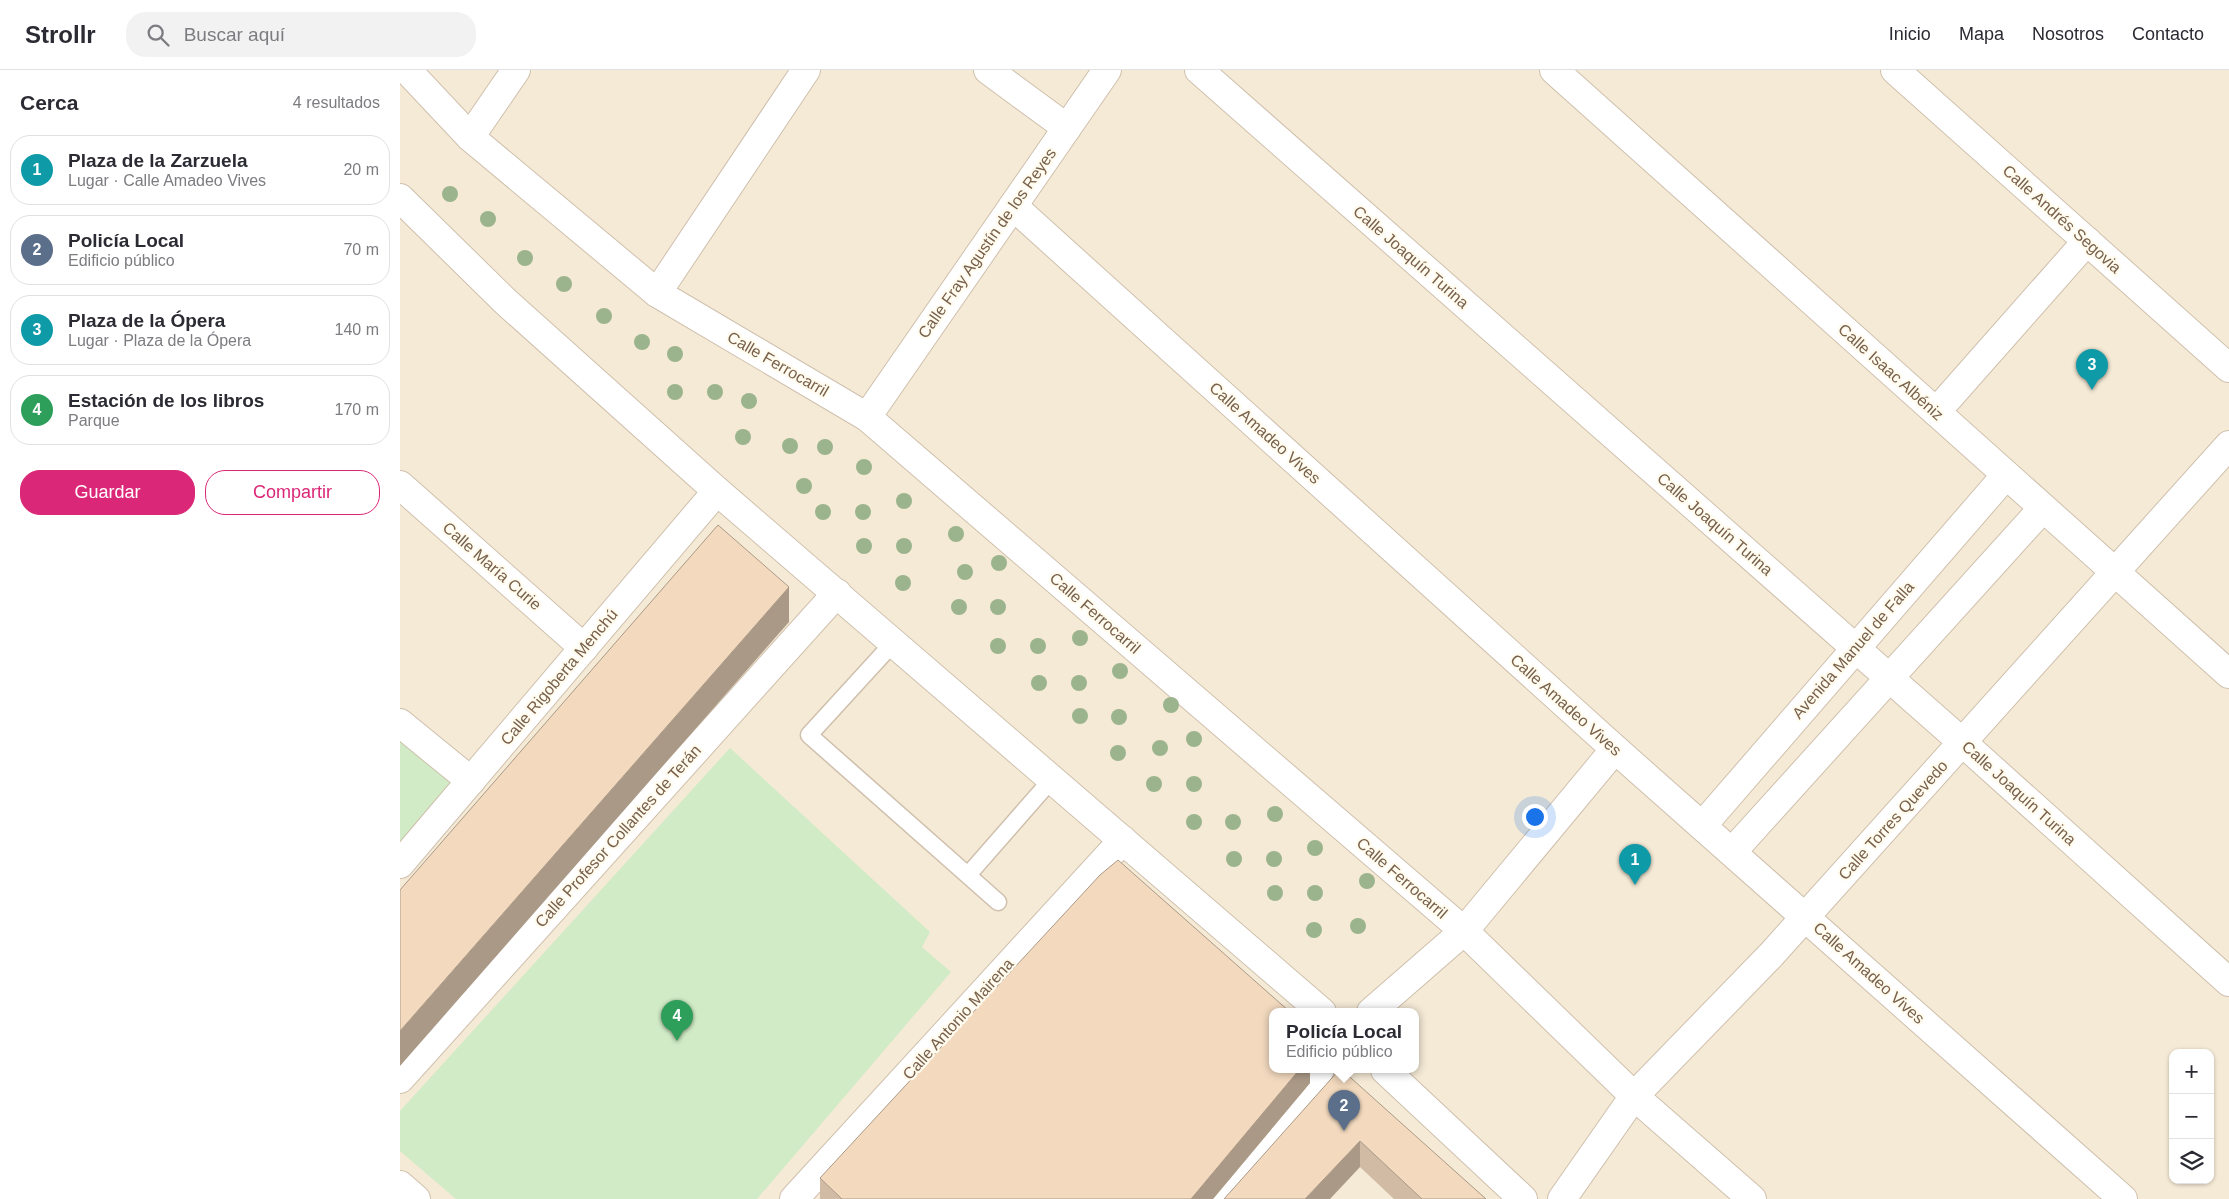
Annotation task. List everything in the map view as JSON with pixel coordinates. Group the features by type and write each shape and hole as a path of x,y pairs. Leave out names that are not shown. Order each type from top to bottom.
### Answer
{"street":[{"name":"Calle Ferrocarril","path":"407,70 470,137 657,293 867,417 1464,931 1634,1096 1752,1199"},
{"path":"470,137 516,70"},
{"path":"657,293 806,70"},
{"path":"988,70 1067,128"},
{"name":"Calle Fray Agustín de los Reyes","path":"867,417 1107,70"},
{"name":"Calle Joaquín Turina","path":"1199,70 1889,677 2229,982"},
{"name":"Calle Isaac Albéniz","path":"1554,70 2229,674"},
{"name":"Calle Andrés Segovia","path":"1895,70 2229,368"},
{"path":"400,198 506,302 717,490 1317,1008"},
{"name":"Calle Amadeo Vives","path":"1013,206 1615,749 2123,1199"},
{"path":"1936,412 2087,242"},
{"name":"Calle Torres Quevedo","path":"1562,1199 1634,1096 1806,917 2229,445"},
{"name":"Avenida Manuel de Falla","path":"1702,826 1855,647 2006,475"},
{"name":"Calle María Curie","path":"400,485 584,648"},
{"name":"Calle Rigoberta Menchú","path":"400,864 717,490"},
{"path":"1732,852 2043,508"},
{"name":"Calle Profesor Collantes de Terán","path":"400,1080 837,594"},
{"path":"400,722 471,781"},
{"path":"1376,1008 1464,931 1615,749"},
{"name":"Calle Antonio Mairena","path":"794,1199 1122,840"},
{"path":"1226,1199 1318,1073"},
{"path":"1389,1073 1523,1199"},
{"path":"400,1185 416,1199"}],"lane":[{"path":"894,642 809,734 998,902"},
{"path":"968,875 1052,779"}],"shaded area":[{"path":"400,70 2229,70 2229,1199 400,1199"}],"green space":[{"path":"400,723 471,781 400,864"},
{"path":"730,748 930,932 922,947 951,972 757,1199 456,1199 400,1151 400,1111"}],"building":[{"path":"718,525 789,587 400,1031 400,890"},
{"path":"1118,860 1285,1008 1269,1008 1269,1073 1296,1073 1191,1199 842,1199 820,1178 1100,875"},
{"path":"1336,1073 1345,1073 1486,1199 1422,1199 1360,1141 1305,1199 1224,1199"}],"place":[{"name":"Plaza de la Ópera","path":"2092,390"},
{"name":"Plaza de la Zarzuela","path":"1635,885"},
{"name":"Estación de los libros","path":"677,1041"},
{"name":"Policía Local","path":"1344,1131"}]}
